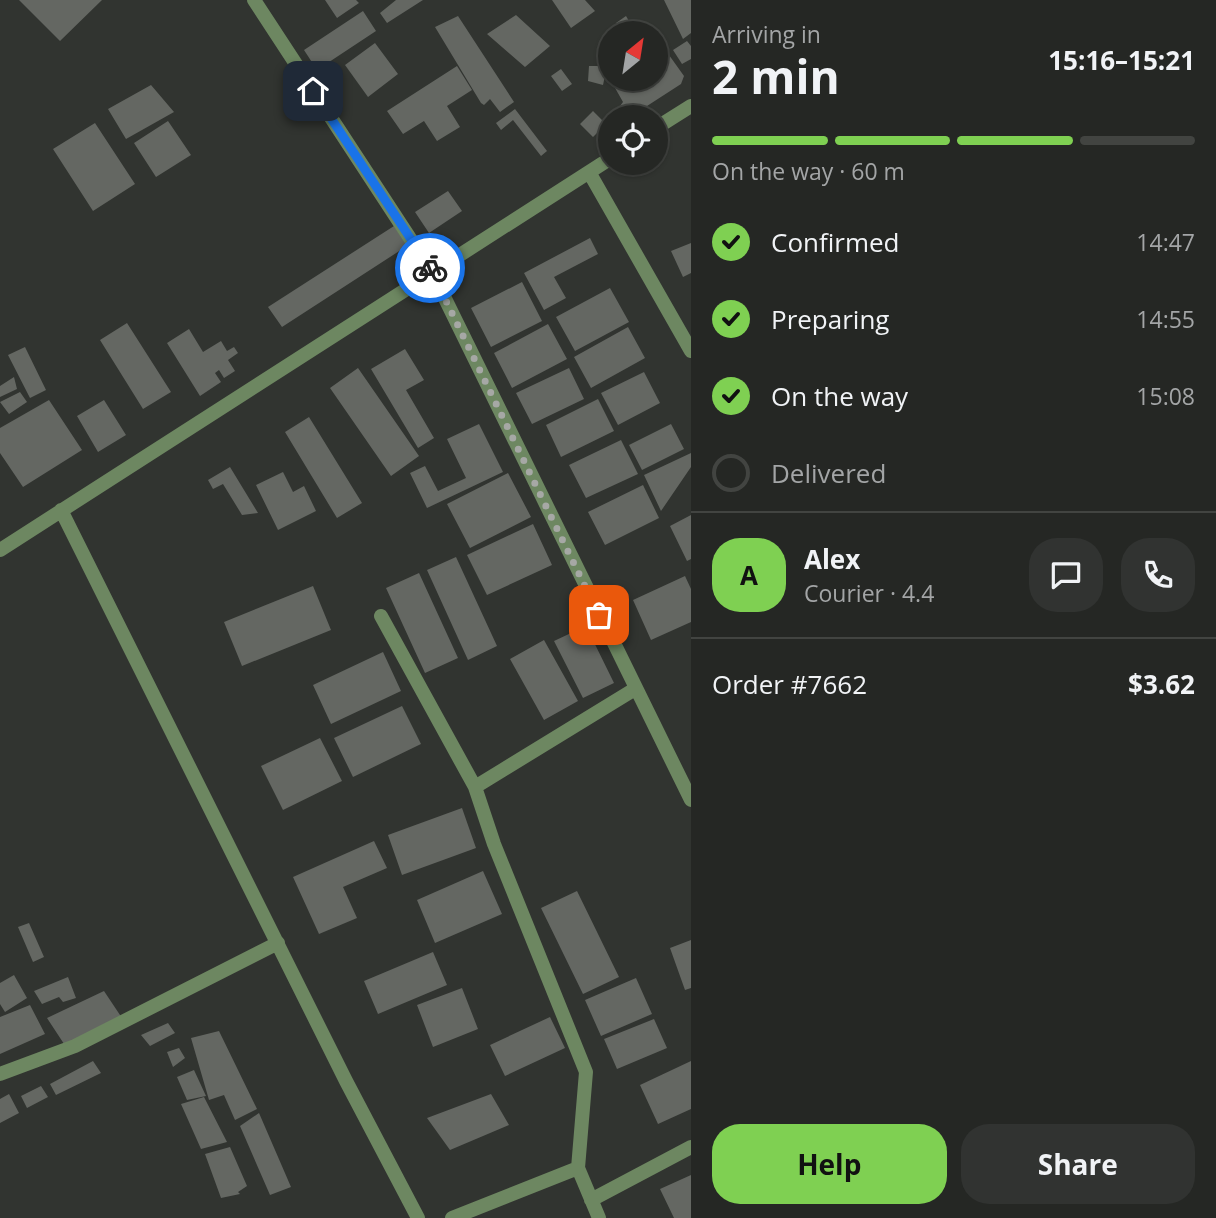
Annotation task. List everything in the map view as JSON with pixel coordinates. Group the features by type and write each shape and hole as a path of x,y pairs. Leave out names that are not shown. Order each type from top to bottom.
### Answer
{"street":[{"path":"254,0 432,272 691,800"},
{"path":"668,120 691,106"},
{"path":"0,550 598,166"},
{"path":"589,172 691,351"},
{"path":"61,510 346,1081 418,1218"},
{"path":"381,616 475,787 494,844 586,1072 578,1168 598,1218"},
{"path":"475,787 635,689"},
{"path":"0,1074 75,1046 278,943"},
{"path":"592,1199 691,1147"},
{"path":"452,1218 578,1168"}],"building":[{"path":"19,0 102,0 60,41"},
{"path":"325,0 356,0 359,3 337,18"},
{"path":"396,0 423,0 387,23 380,13"},
{"path":"552,0 585,0 595,11 571,28"},
{"path":"664,0 691,0 691,33 683,39"},
{"path":"363,11 376,31 317,70 304,50"},
{"path":"516,15 550,46 525,67 487,34"},
{"path":"458,16 514,102 500,112 490,99 484,105 481,103 435,27"},
{"path":"687,41 691,46 691,59 682,64 673,50"},
{"path":"375,43 398,74 368,97 345,65"},
{"path":"668,55 684,76 681,84 649,105 621,105 623,102 617,91 668,91"},
{"path":"457,66 472,90 447,106 460,127 437,141 424,121 403,134 387,111"},
{"path":"589,66 598,66 598,84 588,81"},
{"path":"561,69 572,84 562,91 551,76"},
{"path":"151,85 174,112 126,139 108,109"},
{"path":"515,109 547,151 541,156 513,120 501,130 496,123"},
{"path":"593,111 598,116 598,132 593,137 580,124"},
{"path":"168,121 191,155 156,177 134,143"},
{"path":"95,123 135,184 93,211 53,149"},
{"path":"448,191 462,211 429,233 415,212"},
{"path":"394,226 407,246 282,327 268,307"},
{"path":"590,238 598,254 554,277 566,298 544,310 524,273"},
{"path":"691,243 691,273 683,277 671,251"},
{"path":"522,282 542,321 491,347 471,308"},
{"path":"610,288 629,322 575,351 556,317"},
{"path":"127,323 171,392 143,409 100,340"},
{"path":"548,324 567,359 512,388 494,353"},
{"path":"628,327 645,358 591,388 574,357"},
{"path":"189,329 203,352 221,341 227,351 234,347 238,353 228,360 235,371 224,378 219,370 215,373 221,382 200,396 167,343"},
{"path":"25,347 46,390 30,398 8,355"},
{"path":"405,349 424,380 406,390 434,438 418,448 371,369"},
{"path":"358,368 419,456 391,476 330,388"},
{"path":"569,368 584,399 532,424 516,393"},
{"path":"644,372 660,403 618,425 601,393"},
{"path":"14,377 17,389 0,397 0,386"},
{"path":"20,392 27,402 9,414 0,402"},
{"path":"598,399 614,431 561,457 546,425"},
{"path":"49,400 82,450 23,487 0,453 0,428"},
{"path":"104,400 126,435 98,452 77,416"},
{"path":"309,417 362,503 337,518 285,432"},
{"path":"479,424 503,472 427,508 410,473 425,466 438,491 466,478 447,439"},
{"path":"671,424 684,449 642,470 629,445"},
{"path":"621,440 638,474 586,498 569,465"},
{"path":"691,453 691,467 661,511 644,475"},
{"path":"230,467 258,513 242,515 223,484 213,489 208,480"},
{"path":"283,472 293,492 304,486 316,511 278,530 256,485"},
{"path":"508,473 531,517 470,548 447,504"},
{"path":"643,485 659,518 605,545 588,512"},
{"path":"691,515 691,559 687,561 670,526"},
{"path":"533,524 552,565 487,595 467,555"},
{"path":"456,557 497,646 468,660 427,570"},
{"path":"419,573 458,658 425,673 386,588"},
{"path":"685,576 691,589 691,622 651,640 633,600"},
{"path":"313,586 331,630 242,666 224,622"},
{"path":"586,626 614,683 583,698 554,641"},
{"path":"544,640 578,701 544,720 510,659"},
{"path":"383,652 401,691 331,724 313,685"},
{"path":"402,706 421,744 353,777 334,738"},
{"path":"320,738 342,781 283,810 261,766"},
{"path":"462,808 476,848 402,875 388,835"},
{"path":"374,841 387,868 343,887 357,918 319,934 293,877"},
{"path":"483,871 502,914 435,943 417,900"},
{"path":"577,891 619,977 583,994 541,908"},
{"path":"29,923 44,957 33,962 18,927"},
{"path":"691,940 691,988 685,990 670,948"},
{"path":"433,952 447,985 378,1014 364,981"},
{"path":"14,975 27,998 5,1012 0,1004 0,983"},
{"path":"68,977 76,998 63,1002 59,997 42,1004 34,991"},
{"path":"636,978 652,1014 601,1036 585,1000"},
{"path":"462,988 478,1029 433,1047 417,1005"},
{"path":"104,991 122,1018 66,1047 47,1018"},
{"path":"30,1005 45,1034 0,1054 0,1017"},
{"path":"550,1017 565,1048 505,1076 490,1045"},
{"path":"654,1019 667,1048 617,1069 604,1039"},
{"path":"168,1023 175,1033 150,1046 141,1035"},
{"path":"219,1031 257,1109 235,1120 224,1095 209,1100 191,1038"},
{"path":"179,1048 185,1058 173,1067 167,1052"},
{"path":"93,1061 101,1073 56,1095 50,1084"},
{"path":"691,1061 691,1109 658,1124 640,1085"},
{"path":"194,1070 206,1096 187,1100 177,1077"},
{"path":"41,1086 48,1097 27,1108 21,1096"},
{"path":"9,1094 19,1113 0,1123 0,1099"},
{"path":"491,1094 509,1125 450,1150 427,1118"},
{"path":"204,1097 227,1142 201,1149 181,1104"},
{"path":"259,1113 291,1187 270,1195 240,1126"},
{"path":"230,1147 247,1186 238,1192 240,1194 221,1198 205,1154"},
{"path":"691,1175 691,1218 674,1218 660,1189"}],"way so far":[{"path":"430,268 599,615"}],"route":[{"path":"313,91 430,268"}]}
